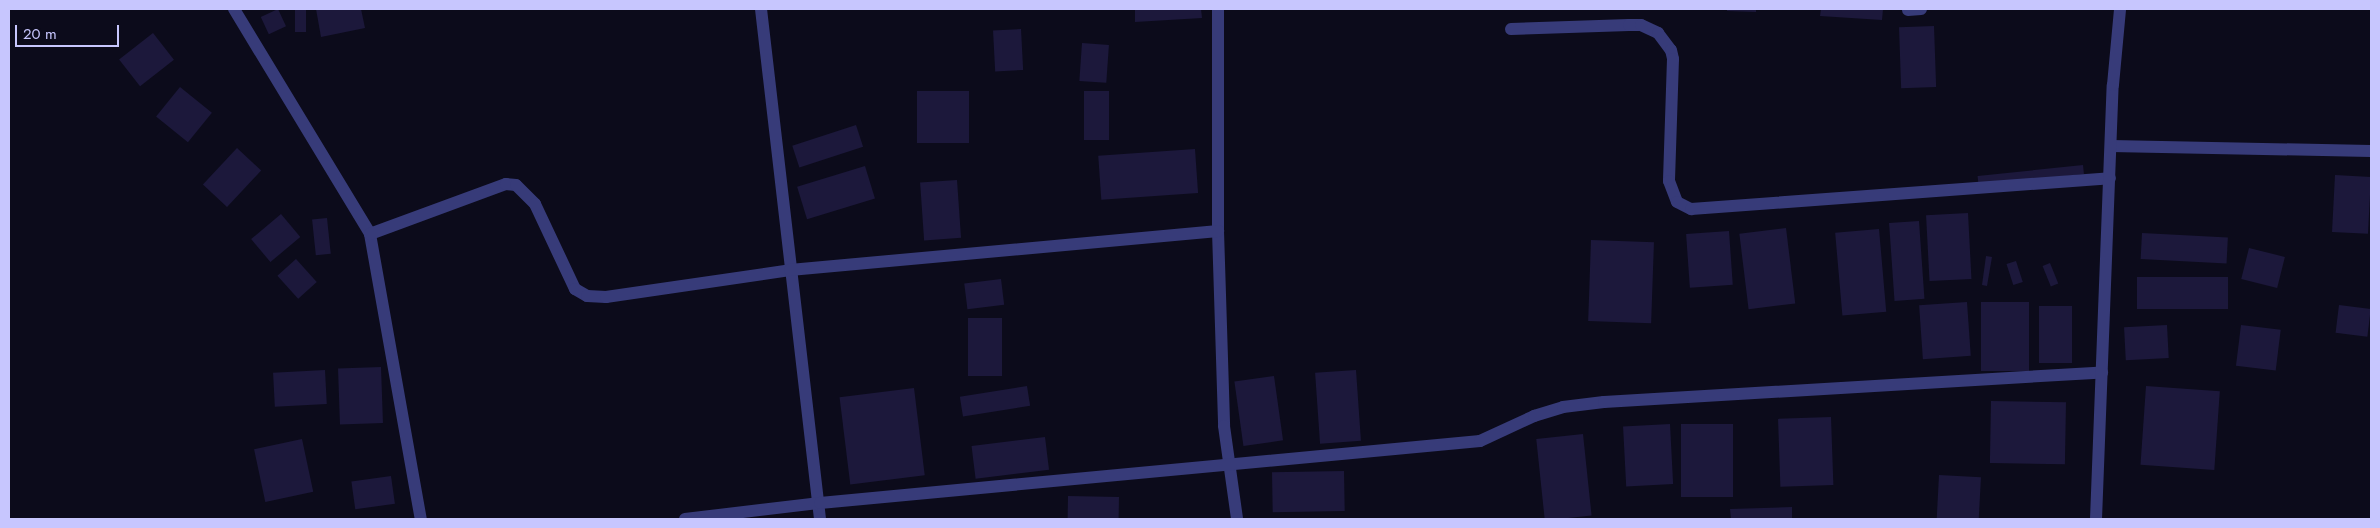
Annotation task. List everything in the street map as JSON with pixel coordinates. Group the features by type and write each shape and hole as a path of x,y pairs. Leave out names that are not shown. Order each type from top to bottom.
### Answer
{"street":[{"path":"234,9 370,234 421,519"},
{"path":"761,9 790,270 820,503 820,519"},
{"path":"1218,9 1218,232 1224,426 1231,465 1237,519"},
{"path":"2096,519 2111,146 2120,9"},
{"path":"1511,29 1641,25 1658,33 1671,50 1673,59 1668,181 1677,202 1691,209 2110,178"},
{"path":"2111,146 2371,151"},
{"path":"370,234 506,184 516,185 531,198 566,275 575,289 587,296 606,297 790,270 1218,232"},
{"path":"685,519 820,503 1480,441 1534,416 1563,407 1604,402 2102,372"}],"building":[{"path":"278,9 286,26 269,34 261,17"},
{"path":"295,9 306,9 306,32 295,32"},
{"path":"316,9 361,9 365,28 321,37"},
{"path":"1135,9 1201,9 1202,18 1135,22"},
{"path":"1727,9 1756,9 1756,12 1727,11"},
{"path":"1821,9 1883,9 1882,20 1820,16"},
{"path":"1934,26 1936,87 1901,88 1899,27"},
{"path":"1021,29 1023,70 995,71 993,30"},
{"path":"153,33 174,60 140,86 119,59"},
{"path":"1082,43 1109,45 1106,83 1079,81"},
{"path":"180,87 212,113 188,142 156,117"},
{"path":"917,91 969,91 969,143 917,143"},
{"path":"1084,91 1109,91 1109,140 1084,140"},
{"path":"856,125 863,147 799,168 792,146"},
{"path":"237,148 261,171 227,207 203,185"},
{"path":"1195,149 1198,193 1101,200 1098,156"},
{"path":"2083,165 2084,174 1979,185 1978,176"},
{"path":"865,166 875,199 807,219 797,187"},
{"path":"2335,175 2371,177 2368,234 2332,232"},
{"path":"957,180 961,238 924,240 920,183"},
{"path":"1968,213 1971,279 1930,281 1926,215"},
{"path":"281,214 300,237 270,262 251,239"},
{"path":"327,218 331,254 316,255 312,220"},
{"path":"1919,221 1924,299 1895,301 1889,223"},
{"path":"1786,228 1795,303 1749,309 1739,234"},
{"path":"1879,229 1886,312 1842,316 1835,233"},
{"path":"1729,231 1733,285 1690,288 1686,234"},
{"path":"2142,233 2228,238 2227,263 2141,259"},
{"path":"1591,240 1654,242 1651,323 1588,321"},
{"path":"2249,248 2285,257 2277,288 2241,279"},
{"path":"1986,256 1992,257 1987,286 1982,285"},
{"path":"296,259 317,282 298,299 277,276"},
{"path":"2016,261 2023,282 2013,285 2006,264"},
{"path":"2050,263 2058,283 2051,286 2043,266"},
{"path":"2137,277 2228,277 2228,309 2137,309"},
{"path":"1001,279 1004,305 967,309 964,284"},
{"path":"1967,302 1971,356 1923,359 1919,305"},
{"path":"1981,302 2029,302 2029,371 1981,371"},
{"path":"2339,305 2371,309 2367,337 2336,333"},
{"path":"2039,306 2072,306 2072,363 2039,363"},
{"path":"968,318 1002,318 1002,376 968,376"},
{"path":"2167,325 2169,358 2126,360 2124,327"},
{"path":"2241,325 2281,330 2276,371 2236,366"},
{"path":"381,367 383,423 340,424 338,369"},
{"path":"325,370 327,404 275,407 273,373"},
{"path":"1356,370 1361,441 1320,444 1315,373"},
{"path":"1274,376 1283,440 1243,446 1234,382"},
{"path":"1027,386 1030,406 963,416 960,397"},
{"path":"2146,386 2220,391 2214,470 2140,465"},
{"path":"914,388 925,475 850,484 840,397"},
{"path":"1991,401 2066,402 2065,464 1990,463"},
{"path":"1831,417 1833,485 1780,487 1778,419"},
{"path":"1670,424 1673,484 1626,486 1623,426"},
{"path":"1681,424 1733,424 1733,497 1681,497"},
{"path":"1583,434 1592,516 1545,519 1536,439"},
{"path":"1045,437 1049,470 976,479 972,446"},
{"path":"302,439 313,492 265,502 254,449"},
{"path":"1344,471 1345,511 1273,512 1272,472"},
{"path":"1939,475 1981,477 1979,519 1937,519"},
{"path":"391,476 395,504 355,509 351,482"},
{"path":"1068,496 1119,497 1119,519 1068,519"},
{"path":"1792,507 1792,519 1731,519 1730,509"}]}
